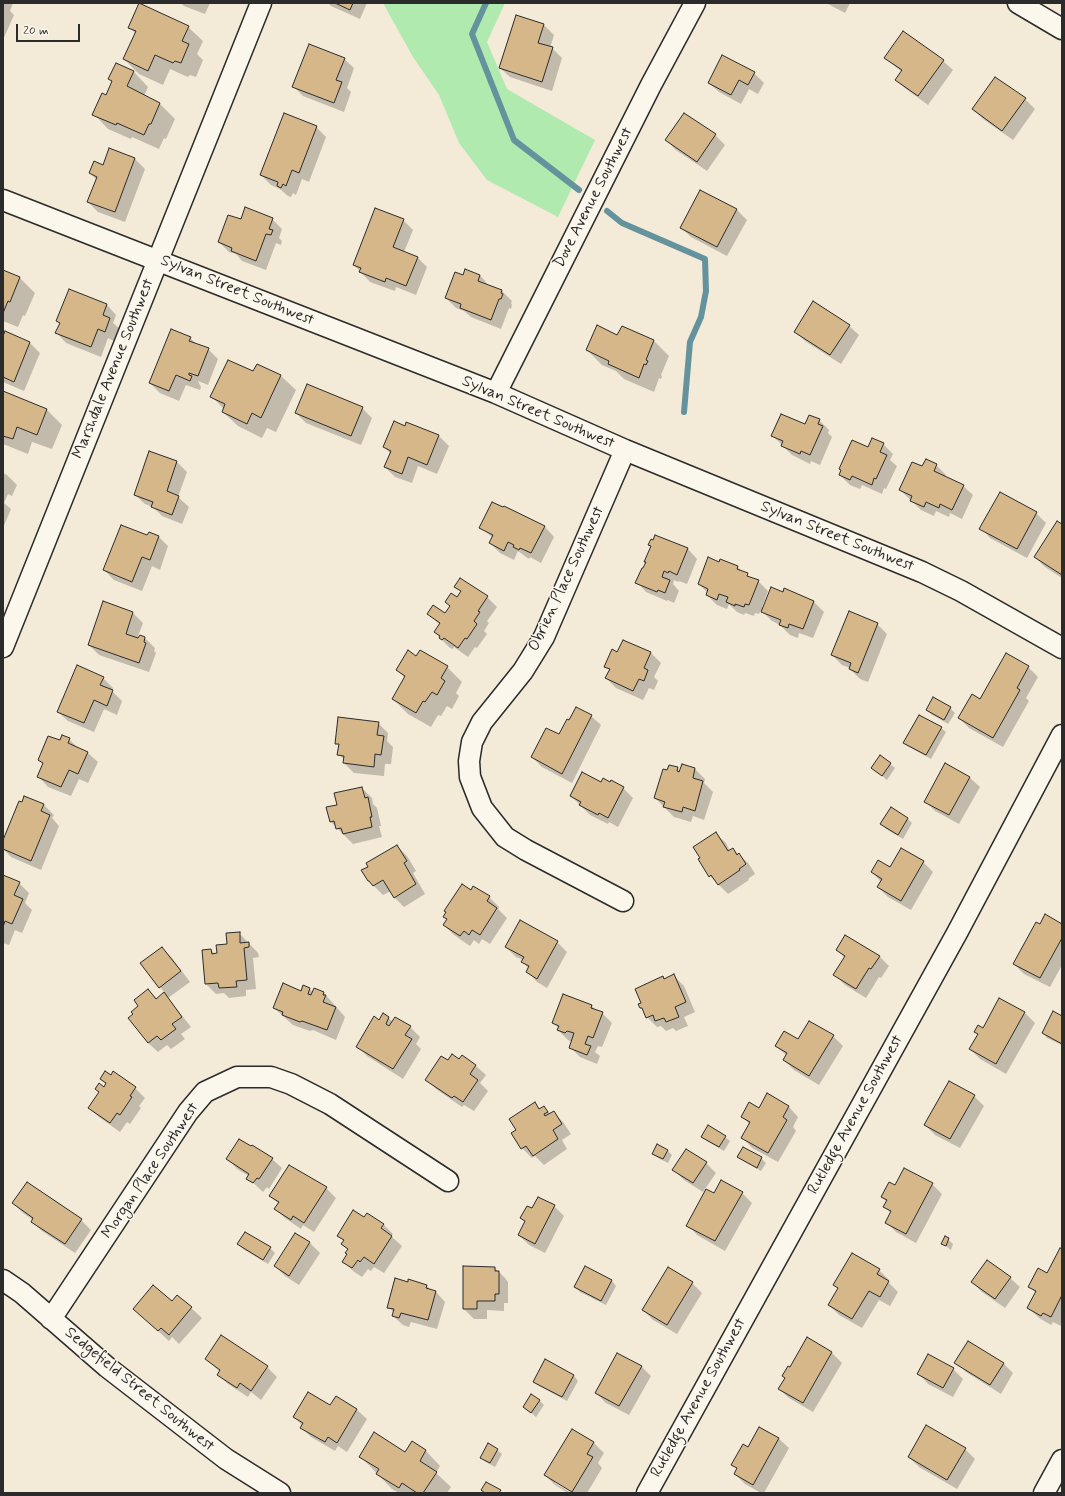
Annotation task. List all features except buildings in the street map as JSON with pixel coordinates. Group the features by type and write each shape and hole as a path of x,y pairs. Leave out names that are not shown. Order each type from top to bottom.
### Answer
{"street":[{"name":"Marshdale Avenue Southwest","path":"3,647 261,3"},
{"name":"Dove Avenue Southwest","path":"496,393 651,85 695,3"},
{"path":"1018,3 1062,29"},
{"name":"Sylvan Street Southwest","path":"3,200 496,393 625,450 922,572 961,591 1062,648"},
{"name":"Obrien Place Southwest","path":"623,901 526,850 505,837 482,808 470,777 469,761 472,742 482,722 523,671 544,636 625,450"},
{"name":"Rutledge Avenue Southwest","path":"647,1493 957,933 1062,735"},
{"name":"Morgan Place Southwest","path":"51,1319 188,1112 205,1092 237,1077 271,1077 291,1084 330,1104 448,1181"},
{"name":"Sedgefield Street Southwest","path":"3,1280 22,1293 107,1367 226,1459 280,1493"},
{"path":"1044,1493 1062,1460"}],"green space":[{"path":"383,3 505,3 487,42 507,89 595,140 558,217 487,180 459,143 439,95 413,57"}],"waterway":[{"path":"486,3 472,34 514,140 579,190"},
{"path":"607,211 622,223 705,259 706,291 701,317 690,342 684,412"}]}
